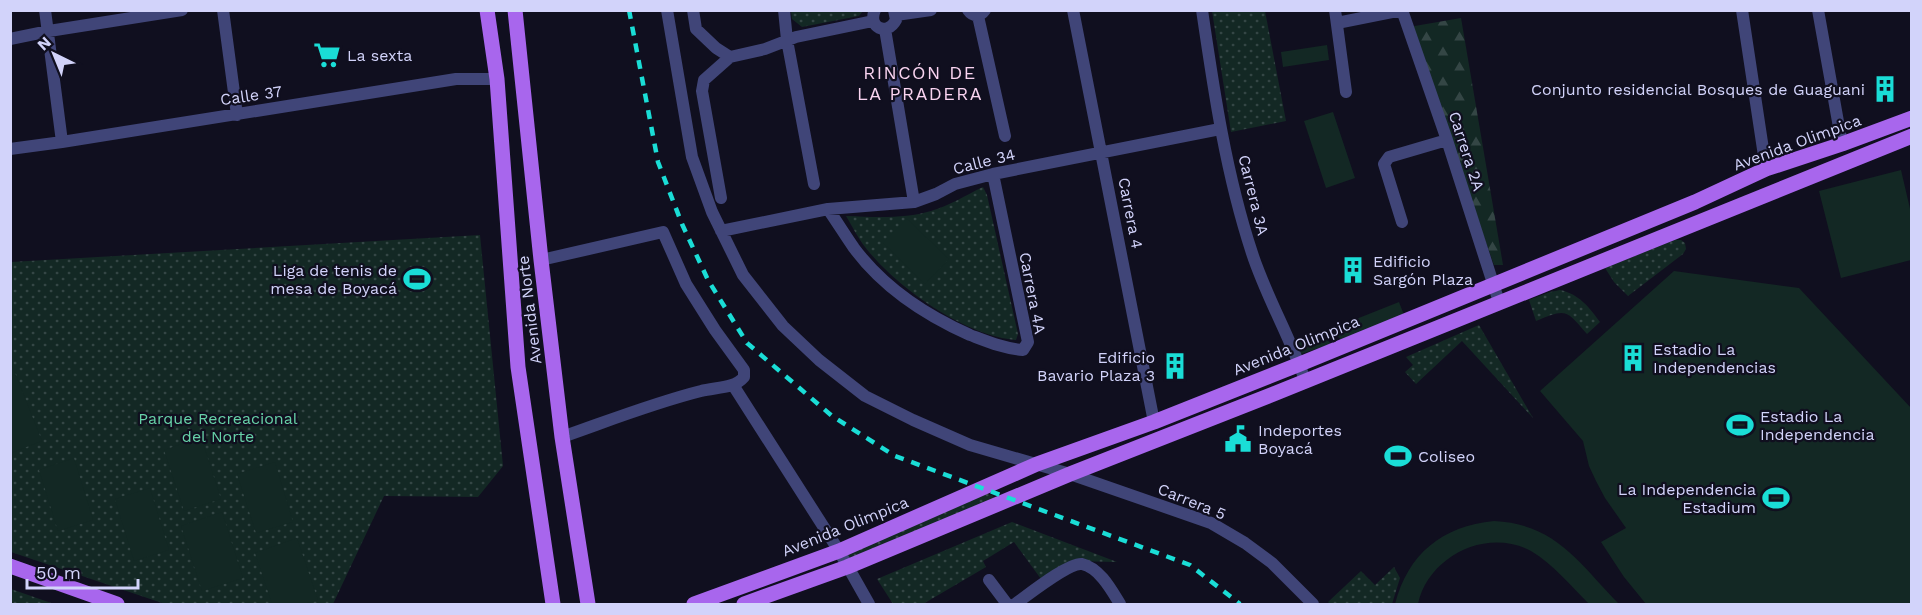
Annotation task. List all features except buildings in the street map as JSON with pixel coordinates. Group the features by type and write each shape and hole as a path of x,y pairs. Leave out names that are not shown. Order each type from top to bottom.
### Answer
{"main road":[{"name":"Avenida Norte","path":"487,10 496,79 518,368 553,604"},
{"name":"Avenida Norte","path":"515,10 562,437 588,604"},
{"name":"Avenida Olimpica","path":"694,604 838,551 1037,464 1154,422 1300,364 1695,202 1766,169 1911,118"},
{"path":"744,604 847,567 1070,474 1911,136"},
{"path":"10,566 117,604"}],"street":[{"path":"45,10 62,142"},
{"path":"10,39 183,10"},
{"path":"223,10 237,114"},
{"name":"Carrera 5","path":"667,10 692,157 712,212 743,275 783,326 819,360 865,396 970,445 1070,474 1211,524 1245,543 1272,563 1313,604"},
{"path":"693,10 696,29 716,48 730,57"},
{"path":"784,10 787,40 814,184"},
{"path":"721,198 702,91 704,81 730,57 765,49 796,37 874,16 880,28 885,29 894,25 895,13 931,10"},
{"name":"Carrera 4","path":"1073,10 1154,422"},
{"name":"Carrera 3A","path":"1202,10 1220,129 1253,256 1305,380"},
{"path":"1346,93 1336,17 1402,10"},
{"name":"Carrera 2A","path":"1402,10 1499,302"},
{"path":"1742,10 1766,169"},
{"path":"1818,10 1842,144"},
{"path":"977,12 1005,135"},
{"path":"885,29 914,202"},
{"name":"Calle 37","path":"10,148 62,142 456,79 496,79"},
{"name":"Calle 34","path":"721,231 828,209 914,202 936,194 955,183 1220,129"},
{"path":"1402,222 1384,164 1386,160 1447,140"},
{"name":"Carrera 4A","path":"828,209 854,249 905,299 941,322 1013,350 1023,350 1028,342 993,174"},
{"path":"541,260 663,232 686,284 714,330 744,370 744,376 733,385 705,389 656,403 562,437"},
{"path":"733,385 869,604"},
{"path":"1015,604 1071,565 1083,564 1094,571 1110,587 1120,604"},
{"path":"988,580 1007,604"}],"green space":[{"path":"791,10 863,11 859,16 802,27 792,19"},
{"path":"1212,11 1265,11 1286,121 1231,132"},
{"path":"1461,18 1503,265 1494,265 1409,27"},
{"path":"1327,45 1329,60 1283,67 1281,52"},
{"path":"1333,112 1355,178 1326,188 1304,121"},
{"path":"1901,170 1911,213 1911,260 1841,278 1819,191"},
{"path":"983,187 987,195 1018,334 1016,340 975,329 933,307 913,293 878,262 862,243 846,216 889,217 921,214 944,206"},
{"path":"907,219 949,259 925,284 883,243"},
{"name":"Parque Recreacional del Norte","path":"480,235 503,466 478,497 384,496 333,604 165,604 11,552 11,262"},
{"path":"1675,240 1685,243 1686,249 1683,254 1628,296 1614,282 1605,268"},
{"name":"Estadio La Independencia","path":"1674,271 1799,288 1911,408 1911,604 1646,604 1624,577 1601,542 1626,528 1596,481 1589,466 1583,441 1540,391"},
{"path":"1560,290 1578,298 1588,306 1600,322 1587,334 1575,320 1565,314 1554,314 1536,321 1529,300"},
{"path":"1399,302 1404,315 1341,340 1331,329"},
{"path":"1479,325 1533,418 1462,341 1416,384 1405,372 1413,365 1406,357"},
{"path":"1317,335 1323,335 1331,344 1301,354 1298,343"},
{"path":"10,360 42,441 11,453 10,453"},
{"path":"201,437 221,499 184,511 164,450"},
{"path":"74,458 93,520 58,531 39,470"},
{"path":"275,462 293,522 256,533 237,474"},
{"path":"150,488 169,550 134,561 115,499"},
{"path":"983,493 992,495 995,499 850,561 847,554"},
{"path":"222,512 243,578 202,591 181,526"},
{"path":"1494,521 1534,529 1550,538 1565,548 1619,604 1589,604 1539,556 1514,544 1496,543 1478,545 1446,560 1424,587 1418,604 1395,604 1409,571 1418,557 1430,546 1443,536 1458,529"},
{"path":"1012,522 1117,562 1071,561 1041,579 1014,542 983,561 986,567 923,604 893,604 877,579"},
{"path":"297,538 318,600 304,604 272,604 255,553"},
{"path":"1394,567 1400,578 1392,604 1330,604 1328,602 1361,571 1375,585"},
{"path":"11,589 54,604 11,604"}],"railway":[{"path":"629,10 658,162 682,224 708,280 747,343 832,416 895,456 1190,565 1240,604"}],"place":[{"name":"La sexta","path":"327,55"},
{"name":"Conjunto residencial Bosques de Guaguani","path":"1885,89"},
{"name":"Edificio Sargón Plaza","path":"1353,270"},
{"name":"Liga de tenis de mesa de Boyacá","path":"417,279"},
{"name":"Estadio La Independencias","path":"1633,358"},
{"name":"Edificio Bavario Plaza 3","path":"1175,366"},
{"name":"Estadio La Independencia","path":"1740,425"},
{"name":"Indeportes Boyacá","path":"1238,439"},
{"name":"Coliseo","path":"1398,456"},
{"name":"La Independencia Estadium","path":"1776,498"}],"district":[{"name":"RINCÓN DE LA PRADERA","path":"920,83"}]}
